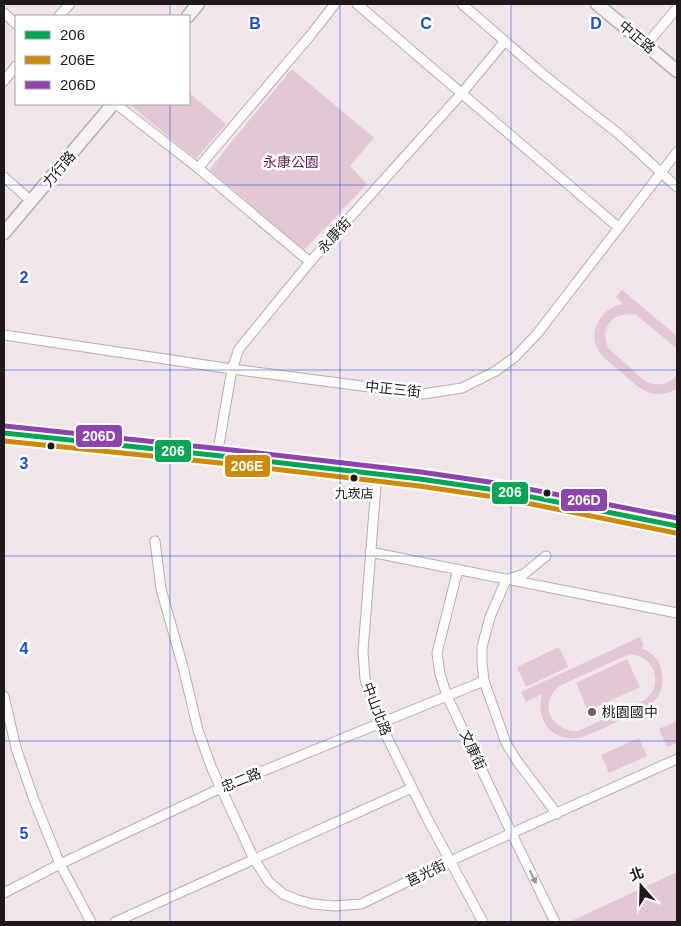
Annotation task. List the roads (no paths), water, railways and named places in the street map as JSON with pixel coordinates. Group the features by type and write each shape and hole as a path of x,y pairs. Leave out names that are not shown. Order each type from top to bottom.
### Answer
{"main road":[{"path":"189,15 198,4"},
{"name":"中正路","path":"597,4 677,71"},
{"name":"力行路","path":"4,233 113,105"},
{"path":"4,433 377,473 502,491 677,526"}],"street":[{"path":"60,15 70,4"},
{"path":"198,168 335,4"},
{"path":"357,4 618,227"},
{"path":"462,4 544,75 620,135 677,187"},
{"path":"646,45 677,8"},
{"path":"4,13 15,23"},
{"name":"永康街","path":"217,456 232,369 239,350 310,262 462,93 505,41"},
{"path":"4,81 15,67"},
{"path":"115,105 198,168 310,262"},
{"name":"中正三街","path":"4,335 232,369 424,394 462,388 496,371 515,357 538,334 677,152"},
{"path":"4,177 31,201"},
{"name":"中山北路","path":"377,473 363,651 365,678 380,723 483,922"},
{"name":"莒光街","path":"155,541 161,589 198,730 212,769 254,859 269,882 283,894 313,904 334,906 361,904 450,861 677,759"},
{"path":"370,552 677,614"},
{"path":"546,556 524,574 506,580 490,617 482,647 482,663 484,681 506,743 557,814"},
{"name":"文康街","path":"458,569 437,653 440,674 448,696 554,922"},
{"name":"忠二路","path":"4,893 60,864 221,788 484,681"},
{"path":"4,696 16,748 34,800 60,864 91,922"},
{"path":"115,922 412,788"}],"place":[{"name":"九崁店","path":"354,478"},
{"name":"桃園國中","path":"592,712"}],"park label":[{"name":"永康公園","path":"291,162"}]}
